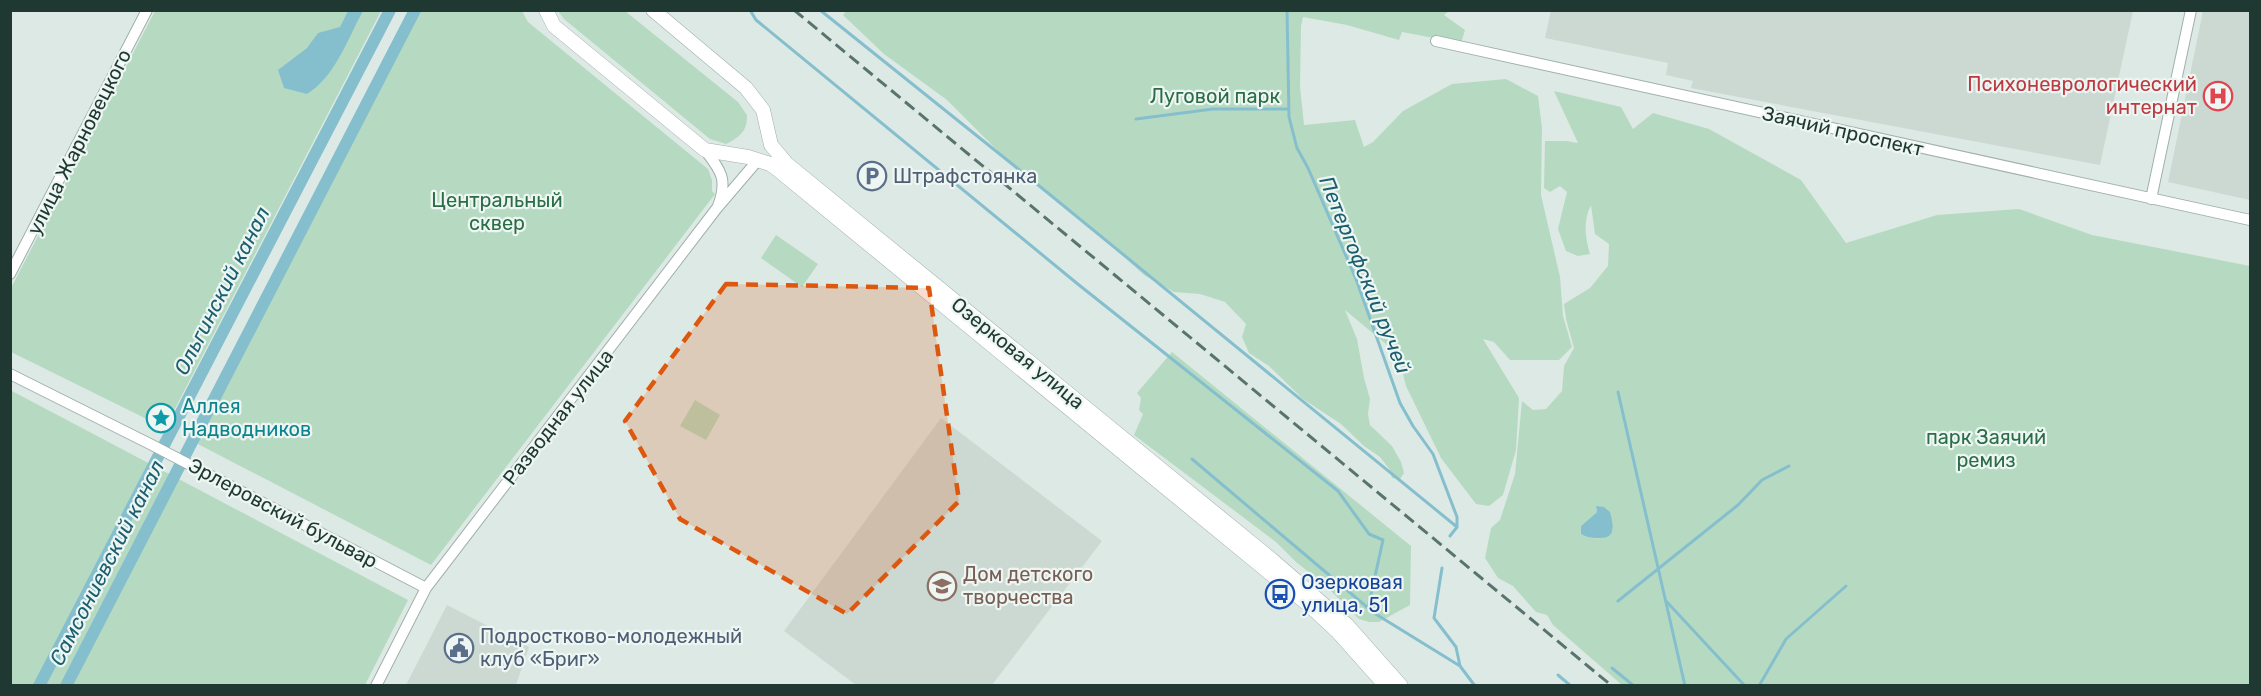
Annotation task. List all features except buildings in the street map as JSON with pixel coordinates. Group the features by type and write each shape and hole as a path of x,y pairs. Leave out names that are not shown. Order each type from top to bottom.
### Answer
{"street":[{"name":"улица Жарновецкого","path":"10,274 147,10"},
{"path":"653,10 746,88 758,101 766,118 771,145 758,160"},
{"path":"2151,199 2191,10"},
{"name":"Озерковая улица","path":"546,12 554,26 705,150 717,166 724,181 722,196 717,208"},
{"name":"Заячий проспект","path":"1436,41 2250,220"},
{"name":"Озерковая улица","path":"771,145 796,171 1271,559 1347,626 1401,686"},
{"name":"Озерковая улица","path":"705,150 758,160 777,169 1310,606 1337,631 1386,686"},
{"name":"Разводная улица","path":"376,686 426,588 717,208 758,160"},
{"name":"Эрлеровский бульвар","path":"10,374 194,466 426,588"}],"highlighted area":[{"path":"726,284 929,288 959,501 847,614 680,519 625,421"}],"shaded area":[{"path":"1551,10 2133,11 2100,165 1691,88 1693,81 1666,75 1668,63 1545,38"},
{"name":"Психоневрологический интернат","path":"2203,11 2250,11 2250,200 2168,182"},
{"name":"Дом детского творчества","path":"941,418 1102,541 992,685 856,685 784,631"},
{"path":"447,605 529,647 516,685 406,685"}],"green space":[{"name":"Луговой парк","path":"847,10 1449,11 1444,15 1465,30 1461,43 1402,32 1399,40 1347,25 1303,17 1300,87 1304,125 1355,120 1364,147 1373,142 1403,111 1452,84 1506,79 1538,96 1542,128 1541,195 1560,277 1563,316 1572,347 1559,360 1510,360 1494,342 1483,339 1519,398 1516,450 1503,495 1489,506 1476,504 1441,458 1406,386 1398,354 1345,310 1357,339 1370,399 1368,414 1370,425 1392,446 1401,462 1404,473 1400,479 1392,478 1390,470 1380,457 1364,446 1341,424 1303,399 1269,366 1249,353 1242,337 1246,324 1225,302 1200,294 1174,292 1144,275 1007,160 947,100 884,54 843,15"},
{"path":"155,11 381,11 165,428 11,352 10,290"},
{"name":"Центральный сквер","path":"417,11 522,11 528,22 708,169 712,180 712,191 715,194 431,565 196,443"},
{"path":"558,11 625,11 738,102 747,115 744,130 726,144 710,139 564,19"},
{"name":"парк Заячий ремиз","path":"1554,91 1621,107 1633,129 1653,113 1709,129 1801,180 1846,243 1937,215 2019,209 2092,235 2250,266 2250,685 1622,685 1553,625 1547,615 1536,612 1513,586 1498,578 1485,558 1491,528 1500,520 1515,474 1522,401 1533,410 1546,409 1562,391 1564,366 1574,348 1564,304 1590,288 1608,266 1609,244 1595,234 1591,205 1586,229 1590,254 1578,256 1566,251 1558,229 1567,192 1560,186 1550,192 1544,188 1545,141 1578,143","holes":["1596,507 1613,529 1607,536 1599,538 1581,534 1581,526 1597,512"]},
{"path":"776,235 818,264 802,287 761,258"},
{"path":"1172,352 1411,546 1410,605 1379,622 1359,619 1325,585 1296,562 1276,542 1134,435 1143,414 1139,410 1141,398 1137,393"},
{"path":"10,390 408,600 365,685 11,685"},
{"path":"695,400 720,415 706,440 680,426"}],"water":[{"path":"348,11 363,11 340,56 325,78 307,94 284,88 278,70 307,48 318,33 340,27"},
{"path":"1596,506 1604,507 1610,512 1612,529 1609,536 1590,538 1581,534 1581,526 1597,512"}],"waterway":[{"name":"Ольгинский канал","path":"39,686 390,10"},
{"name":"Самсониевский канал","path":"66,686 415,10"},
{"path":"750,10 756,20 1079,285 1338,491 1369,534 1383,540 1368,608"},
{"path":"820,10 1457,527"},
{"name":"Петергофский ручей","path":"1287,10 1289,117 1297,148 1308,168 1356,279 1400,403 1433,454 1457,517 1457,527 1450,536"},
{"path":"1136,119 1213,109 1288,109"},
{"path":"1618,392 1685,686"},
{"path":"1192,459 1374,613 1460,666"},
{"path":"1618,601 1738,505 1762,480 1789,466"},
{"name":"Петергофский ручей","path":"1442,568 1434,618 1456,647 1460,666 1475,686"},
{"path":"1759,686 1786,639 1846,586"},
{"path":"1666,601 1745,686"},
{"path":"1612,668 1634,686"},
{"path":"1558,675 1571,686"}],"railway":[{"path":"794,10 1612,686"}],"place":[{"name":"Психоневрологический интернат","path":"2218,96"},
{"name":"Штрафстоянка","path":"872,176"},
{"name":"Аллея Надводников","path":"161,418"},
{"name":"Дом детского творчества","path":"942,586"},
{"name":"Озерковая улица, 51","path":"1280,594"},
{"name":"Подростково-молодежный клуб «Бриг»","path":"459,648"}]}
